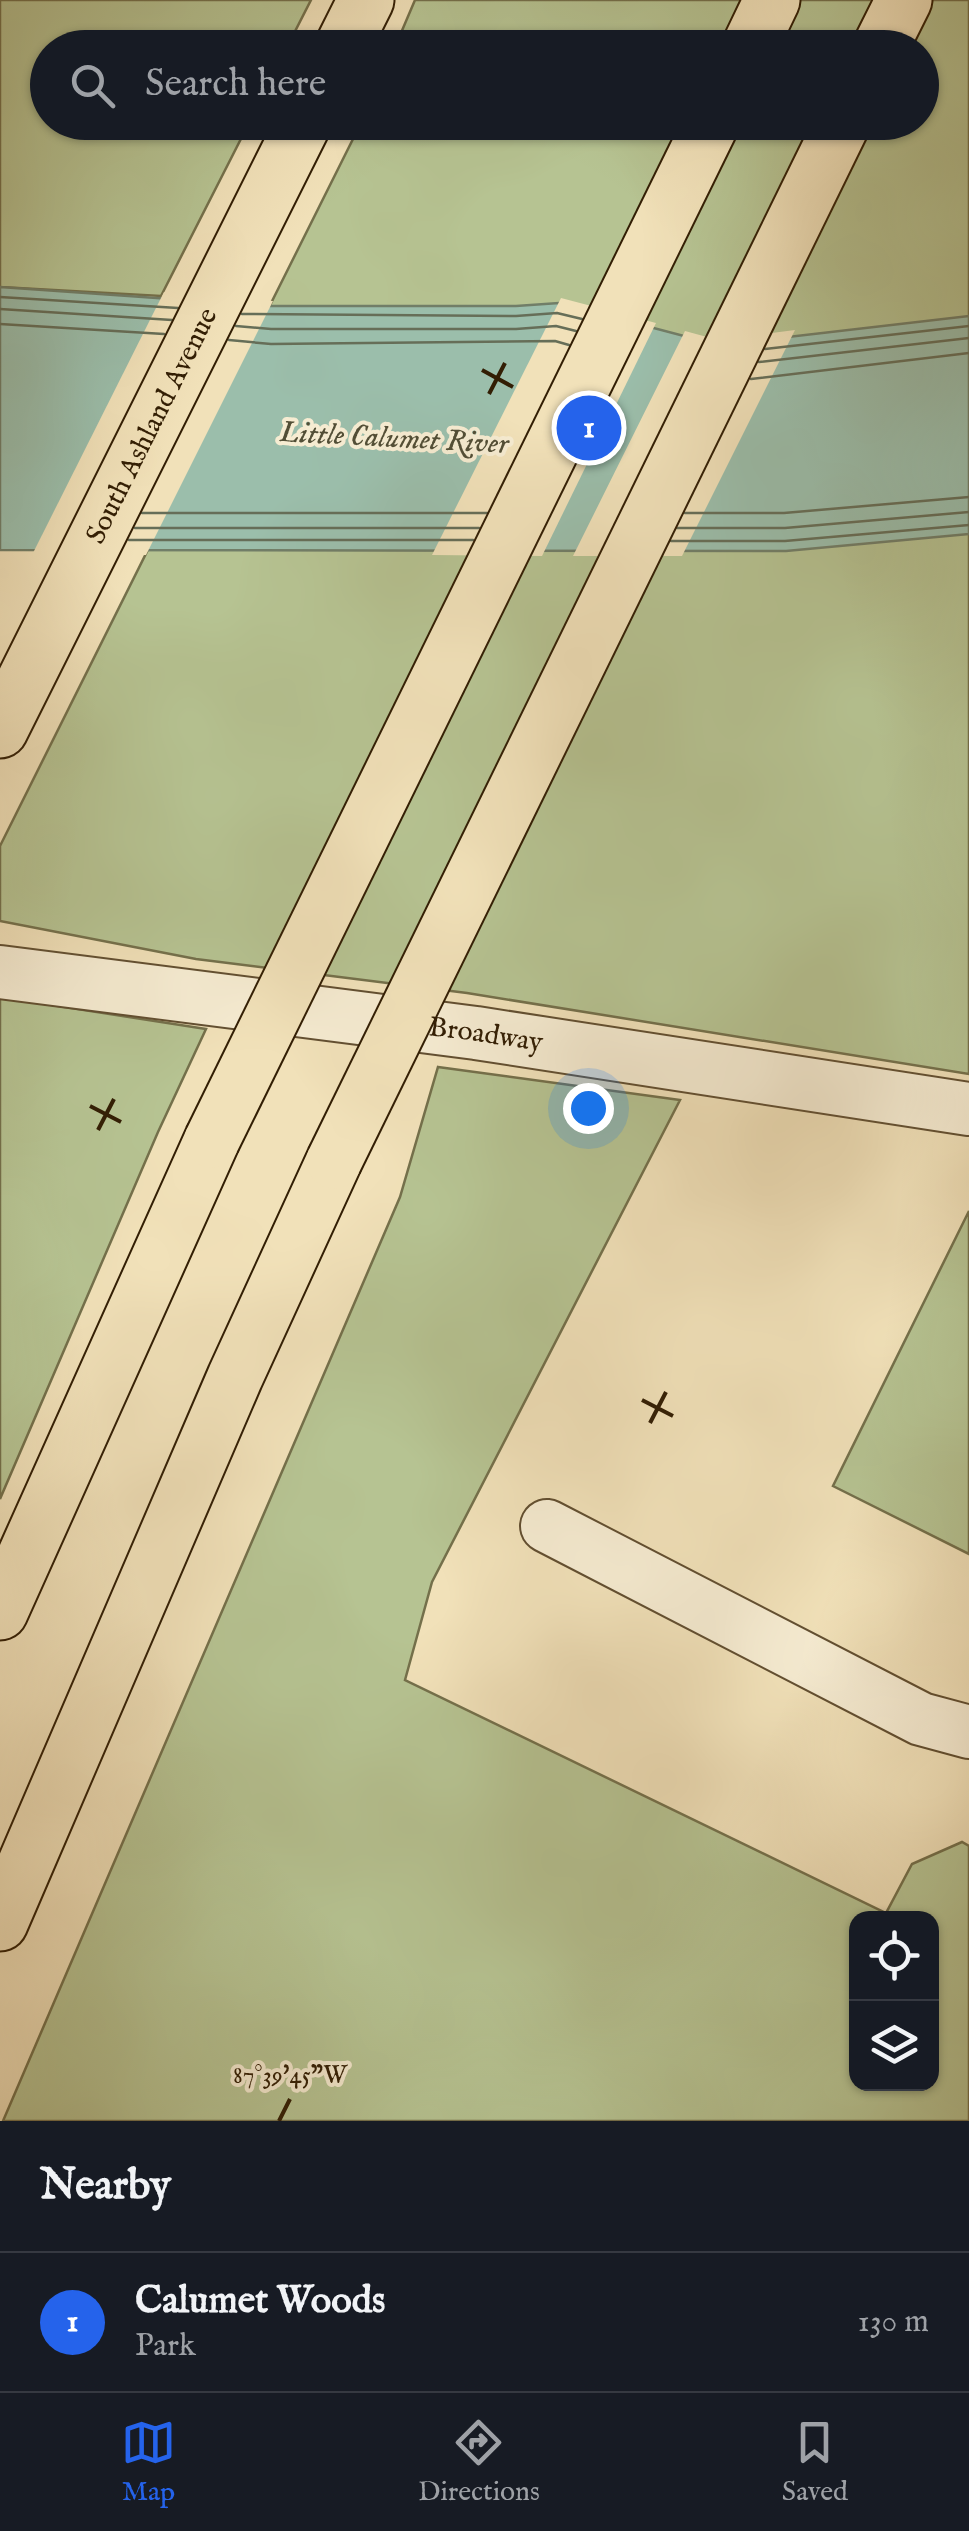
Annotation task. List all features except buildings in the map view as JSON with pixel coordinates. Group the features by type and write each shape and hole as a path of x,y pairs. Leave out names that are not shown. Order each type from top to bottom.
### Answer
{"main road":[{"path":"757,30 772,0"},
{"path":"889,30 904,0"},
{"name":"South Ashland Avenue","path":"0,730 295,140"},
{"path":"0,1612 212,1140 703,140"},
{"path":"0,1923 234,1377 334,1161 835,140"}],"street":[{"name":"Broadway","path":"0,972 476,1033 969,1110"},
{"path":"547,1526 920,1719 969,1732"}],"shaded area":[{"path":"0,0 311,0 296,30 30,30 30,140 240,140 161,296 0,287"},
{"path":"415,0 969,0 969,1074 467,993 196,959 0,921 0,846 353,140 939,140 939,30 402,30"},
{"path":"0,997 206,1029 0,1499"},
{"path":"438,1067 680,1100 432,1582 405,1680 882,1911 849,1911 849,2091 939,2091 939,1911 887,1911 912,1864 962,1842 969,1846 969,2121 3,2121 400,1197"},
{"path":"969,1211 969,1554 833,1486"}],"water":[{"name":"Little Calumet River","path":"0,287 270,306 559,303 718,345 969,316 969,534 786,551 0,550"}],"pier":[{"path":"164,292 273,301 146,555 32,555"},
{"path":"561,298 656,323 542,556 432,555"},
{"path":"795,330 682,556 573,556 685,331 718,340"}],"place":[{"name":"Calumet Woods","path":"589,428"}]}
